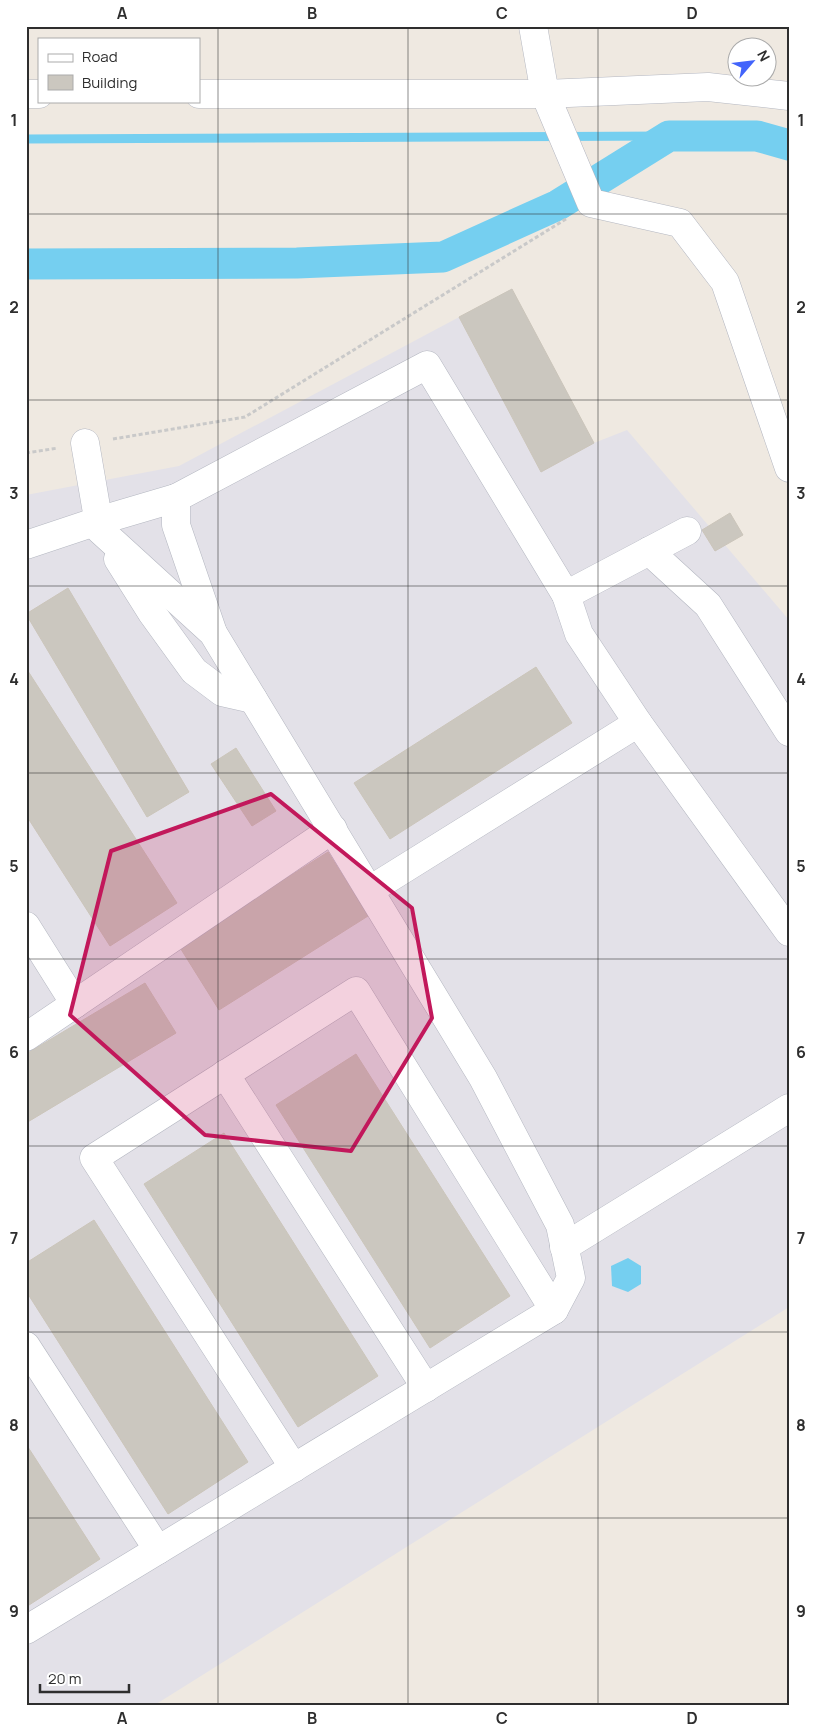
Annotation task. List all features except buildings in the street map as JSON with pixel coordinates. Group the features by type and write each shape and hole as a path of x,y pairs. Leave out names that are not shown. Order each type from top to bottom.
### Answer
{"street":[{"path":"533,26 545,94 591,203 680,223 725,282 789,468"},
{"path":"200,94 545,94 708,87 789,96"},
{"path":"26,545 99,525 176,498 427,365 566,595 579,634 638,723 789,932"},
{"path":"85,443 99,525 152,613 194,671 222,692 253,699"},
{"path":"26,1630 554,1310 571,1278 560,1225 484,1078 213,633 176,525 176,498"},
{"path":"99,525 213,633"},
{"path":"566,595 687,531"},
{"path":"649,551 708,606 789,732"},
{"path":"370,890 638,723"},
{"path":"26,1037 333,829"},
{"path":"26,926 75,1004"},
{"path":"294,1468 94,1158 356,990 554,1310"},
{"path":"225,1074 426,1388"},
{"path":"564,1247 789,1108"},
{"path":"26,1346 158,1550"}],"path":[{"path":"26,453 245,417 591,203"}],"highlighted area":[{"path":"271,794 412,908 432,1018 351,1151 205,1135 70,1015 111,851"}],"shaded area":[{"path":"512,289 594,443 627,430 789,620 789,1307 153,1706 26,1706 26,495 179,466"}],"water":[{"path":"628,1258 641,1266 641,1284 628,1292 612,1286 611,1266"}],"waterway":[{"path":"26,139 669,136"},
{"path":"26,264 297,263 443,257 558,205 669,136 757,136 789,145"}]}
